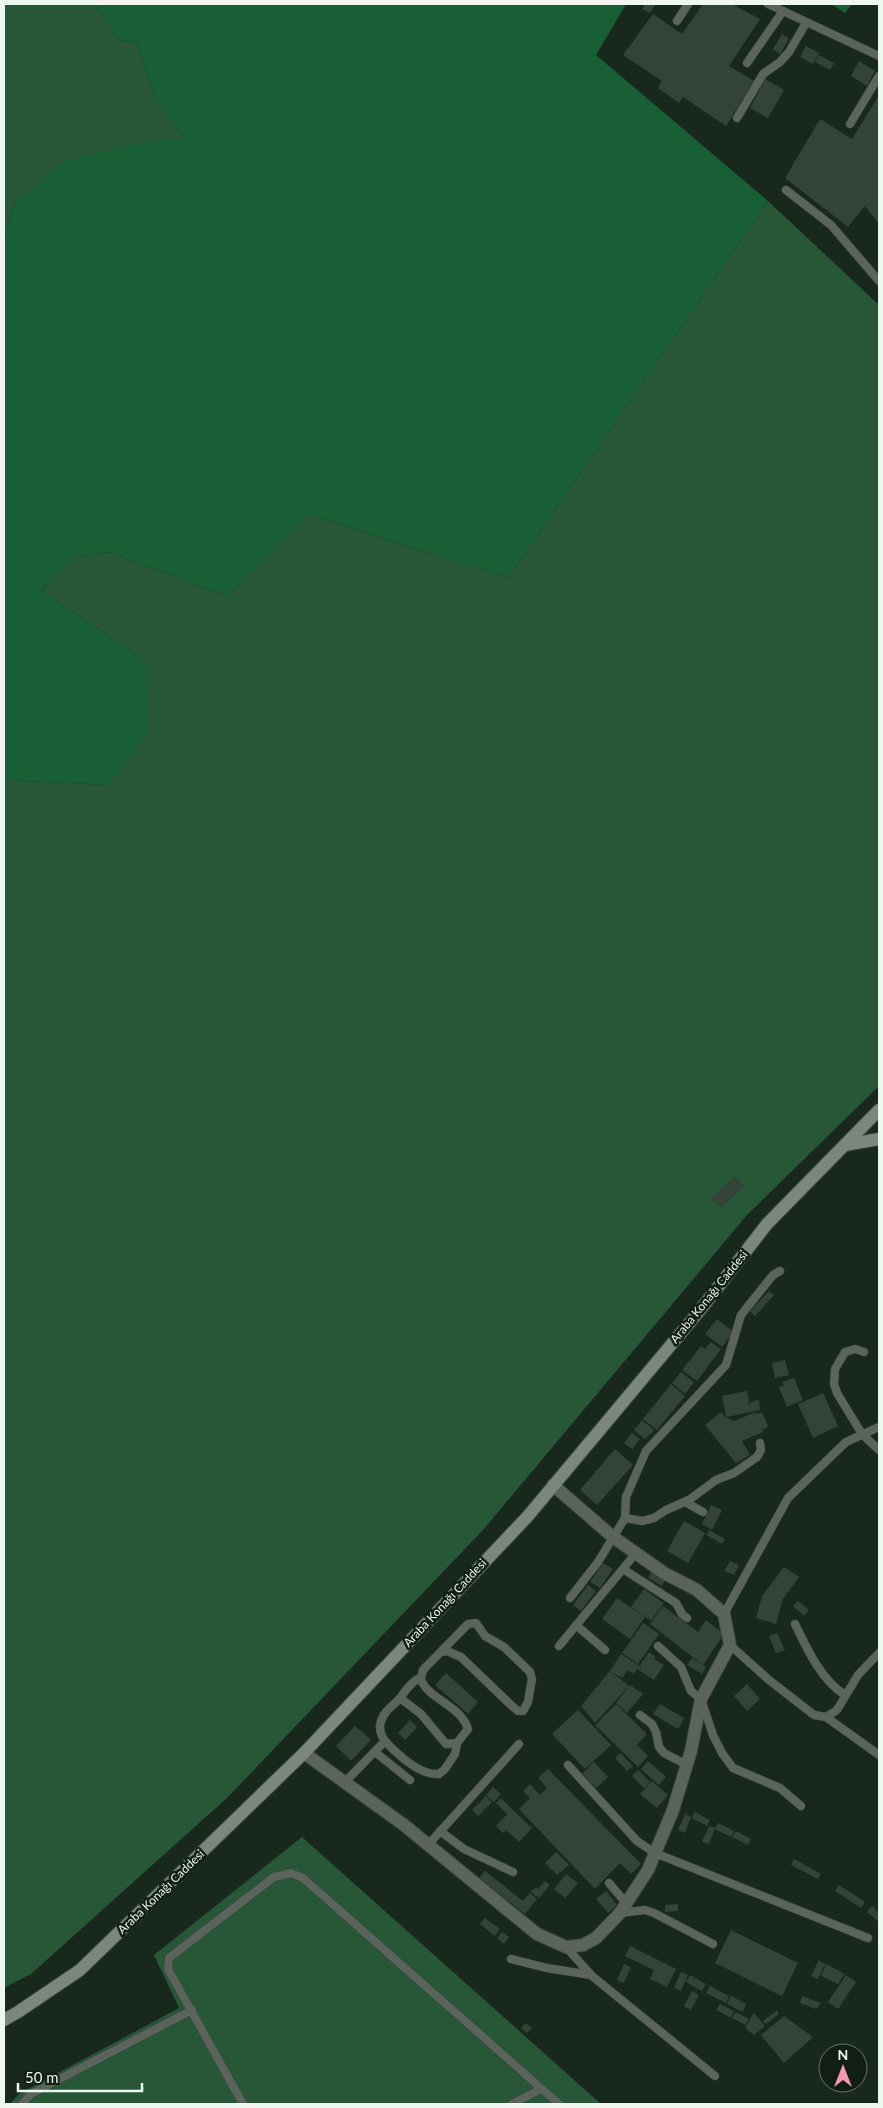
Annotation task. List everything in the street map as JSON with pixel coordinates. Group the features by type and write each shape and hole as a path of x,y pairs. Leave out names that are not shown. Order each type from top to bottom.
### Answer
{"main road":[{"name":"Araba Konağı Caddesi","path":"4,2020 80,1970 304,1753 528,1516 701,1309 767,1224 879,1110"},
{"path":"845,1145 879,1139"}],"street":[{"path":"304,1753 428,1845 537,1934 566,1947 583,1945 596,1938 623,1908 648,1870 673,1810 687,1765 701,1699 730,1645 724,1614 697,1590 664,1573 612,1537 553,1485"}],"lane":[{"path":"677,21 688,4"},
{"path":"768,4 879,56"},
{"path":"747,63 783,11"},
{"path":"737,118 763,74 780,62 789,52 806,23"},
{"path":"850,124 879,76"},
{"path":"786,190 831,225 879,281"},
{"path":"570,1598 598,1562 625,1518 626,1497 646,1451 726,1365 741,1315 773,1275 780,1271"},
{"path":"864,1352 855,1349 845,1352 835,1369 834,1384 837,1393 862,1434 879,1450"},
{"path":"724,1614 788,1498 846,1442 879,1427"},
{"path":"625,1518 642,1521 654,1518 666,1510 685,1502 716,1480 734,1473 758,1457 761,1450 760,1443"},
{"path":"685,1502 703,1512"},
{"path":"559,1646 636,1553"},
{"path":"623,1569 676,1603 682,1614 687,1618"},
{"path":"421,1677 412,1682 400,1698 384,1714 380,1723 384,1742 411,1764 427,1773 439,1774 445,1769 455,1754 457,1744 468,1729 465,1719 433,1693 421,1677 423,1670 468,1624 476,1624 484,1636 504,1647 530,1672 532,1679 528,1702 523,1711 518,1711 512,1706 461,1657 452,1652 441,1652"},
{"path":"795,1624 807,1649 820,1669 836,1689 846,1695"},
{"path":"576,1625 606,1650"},
{"path":"730,1645 769,1680 814,1715 826,1717 879,1755"},
{"path":"658,1646 680,1667 691,1691 701,1699 713,1735 722,1753 733,1768 780,1788 801,1806"},
{"path":"826,1717 837,1710 858,1675 879,1653"},
{"path":"400,1698 421,1714 446,1744 457,1744"},
{"path":"640,1715 652,1724 659,1747 664,1753 687,1765"},
{"path":"345,1782 384,1742"},
{"path":"428,1845 519,1744"},
{"path":"375,1752 410,1780"},
{"path":"568,1765 637,1841 655,1853 868,1938"},
{"path":"440,1831 464,1849 514,1872"},
{"path":"244,2104 168,1969 169,1958 274,1877 291,1873 303,1878 558,2104"},
{"path":"609,1883 623,1908 645,1910 654,1913 713,1944"},
{"path":"566,1947 591,1975 714,2076"},
{"path":"511,1959 547,1968 591,1975"},
{"path":"22,2104 31,2094 192,2010"},
{"path":"512,2104 541,2089"}],"green space":[{"path":"4,4 94,4 120,40 136,42 156,99 186,140 153,140 15,202 4,241"},
{"path":"94,4 626,4 596,55 768,201 508,578 307,514 227,596 109,552 71,558 41,590 145,661 148,732 109,785 4,780 4,241 15,202 65,161 153,140 186,140 156,99 136,42 120,40"},
{"path":"831,4 852,4 845,13"},
{"path":"768,201 879,305 879,1086 747,1215 483,1530 227,1798 31,1974 4,1988 4,780 109,785 145,661 41,590 71,558 109,552 227,596 307,514 508,578"},
{"path":"302,1837 601,2104 10,2104 19,2094 179,2008 154,1955"}],"building":[{"path":"645,4 656,4 650,13 642,9"},
{"path":"703,4 732,4 760,19 729,66 754,81 726,126 683,97 679,103 658,88 662,81 623,55 653,14 682,34"},
{"path":"782,34 789,39 780,54 773,49"},
{"path":"806,46 819,53 813,64 800,57"},
{"path":"819,55 834,63 830,70 815,62"},
{"path":"859,61 875,71 867,86 851,76"},
{"path":"765,79 784,90 768,118 750,108"},
{"path":"879,95 879,224 865,206 848,227 785,178 820,119 852,139"},
{"path":"735,1176 744,1186 721,1208 711,1198"},
{"path":"769,1291 774,1295 755,1316 750,1311"},
{"path":"717,1319 734,1332 722,1347 705,1334"},
{"path":"711,1342 721,1349 697,1381 682,1370 701,1346 705,1349"},
{"path":"785,1360 789,1375 775,1378 772,1363"},
{"path":"681,1372 694,1382 685,1394 672,1383"},
{"path":"794,1378 803,1400 787,1407 779,1387 784,1385 782,1382"},
{"path":"671,1384 685,1396 657,1430 643,1419"},
{"path":"747,1391 750,1409 750,1402 759,1400 760,1410 726,1417 722,1396"},
{"path":"823,1393 838,1426 813,1438 798,1404"},
{"path":"721,1412 725,1417 734,1421 756,1412 757,1414 762,1412 768,1427 762,1430 763,1432 742,1441 750,1455 736,1463 705,1425"},
{"path":"642,1420 654,1430 645,1439 634,1430"},
{"path":"632,1433 640,1439 632,1449 624,1443"},
{"path":"615,1449 633,1465 597,1505 580,1490"},
{"path":"711,1505 722,1510 712,1530 702,1524"},
{"path":"684,1521 705,1533 688,1563 667,1551"},
{"path":"709,1530 725,1539 722,1544 706,1535"},
{"path":"730,1561 739,1565 734,1575 724,1571"},
{"path":"603,1563 613,1569 600,1588 590,1582"},
{"path":"784,1567 799,1577 783,1599 776,1624 756,1618 762,1596"},
{"path":"652,1570 666,1578 662,1586 648,1578"},
{"path":"588,1585 596,1591 581,1611 573,1605"},
{"path":"644,1589 664,1603 651,1621 631,1607"},
{"path":"617,1598 645,1617 630,1639 602,1619"},
{"path":"798,1601 809,1610 804,1616 793,1606"},
{"path":"663,1606 698,1632 706,1620 724,1634 703,1665 650,1624"},
{"path":"643,1623 659,1634 638,1664 622,1653"},
{"path":"777,1633 785,1650 776,1653 769,1636"},
{"path":"649,1652 656,1657 654,1659 664,1665 654,1680 637,1669 634,1674 628,1670 622,1678 610,1671 621,1654 641,1667 640,1665"},
{"path":"692,1658 706,1667 702,1674 687,1665"},
{"path":"610,1671 629,1686 595,1723 581,1706"},
{"path":"446,1673 478,1702 468,1714 435,1685"},
{"path":"747,1684 760,1699 747,1711 734,1696"},
{"path":"630,1685 643,1694 627,1713 616,1703"},
{"path":"616,1704 647,1734 637,1745 648,1756 638,1767 595,1725"},
{"path":"660,1704 684,1718 678,1729 653,1714"},
{"path":"578,1710 611,1745 585,1769 552,1734"},
{"path":"410,1720 417,1727 405,1740 398,1733"},
{"path":"355,1726 371,1740 351,1761 336,1746"},
{"path":"620,1753 633,1766 627,1771 615,1758"},
{"path":"648,1761 666,1777 659,1785 641,1769"},
{"path":"594,1762 608,1777 596,1788 582,1774"},
{"path":"548,1769 641,1864 631,1874 620,1863 595,1889 519,1809 530,1798 523,1791 530,1784 540,1795 547,1788 538,1778"},
{"path":"638,1770 650,1782 644,1788 632,1776"},
{"path":"652,1781 668,1795 657,1808 640,1794"},
{"path":"493,1787 501,1794 494,1802 486,1795"},
{"path":"486,1796 492,1802 478,1816 472,1810"},
{"path":"501,1798 512,1809 507,1814 496,1803"},
{"path":"512,1809 532,1828 519,1842 506,1830 503,1833 496,1826"},
{"path":"695,1812 710,1820 707,1826 692,1818"},
{"path":"685,1814 691,1817 685,1833 678,1830"},
{"path":"718,1823 734,1831 731,1837 715,1829"},
{"path":"709,1826 715,1828 709,1844 702,1842"},
{"path":"736,1831 751,1839 748,1845 732,1837"},
{"path":"556,1852 569,1865 557,1875 545,1863"},
{"path":"794,1859 821,1874 818,1879 791,1865"},
{"path":"485,1871 523,1901 530,1893 537,1899 525,1914 479,1878"},
{"path":"566,1874 578,1883 565,1898 554,1889"},
{"path":"545,1881 550,1885 539,1898 531,1892 536,1887 538,1889"},
{"path":"839,1885 865,1902 861,1908 835,1891"},
{"path":"606,1891 617,1905 608,1913 596,1899"},
{"path":"678,1904 678,1911 665,1912 665,1905"},
{"path":"872,1906 879,1913 879,1922 867,1912"},
{"path":"485,1918 500,1929 495,1936 480,1924"},
{"path":"731,1930 798,1963 782,1996 715,1963"},
{"path":"502,1932 509,1937 504,1944 497,1938"},
{"path":"630,1946 676,1969 667,1987 650,1979 654,1970 625,1956"},
{"path":"819,1960 825,1964 818,1979 811,1976"},
{"path":"624,1964 631,1967 624,1983 617,1980"},
{"path":"826,1964 845,1974 838,1984 821,1976"},
{"path":"681,1972 688,1975 681,1991 674,1988"},
{"path":"690,1975 706,1984 702,1991 686,1982"},
{"path":"846,1975 856,1982 838,2009 828,2002"},
{"path":"710,1986 729,1996 726,2003 706,1993"},
{"path":"692,1991 699,1995 691,2010 684,2006"},
{"path":"731,1996 746,2004 743,2012 727,2004"},
{"path":"802,1996 821,2003 816,2009 800,2003"},
{"path":"720,2004 734,2011 731,2018 716,2010"},
{"path":"777,2010 779,2014 766,2024 763,2021"},
{"path":"736,2012 749,2019 745,2025 732,2018"},
{"path":"754,2013 765,2026 754,2035 745,2028"},
{"path":"784,2016 813,2037 784,2063 761,2035"},
{"path":"526,2023 532,2028 527,2033 521,2028"}]}
